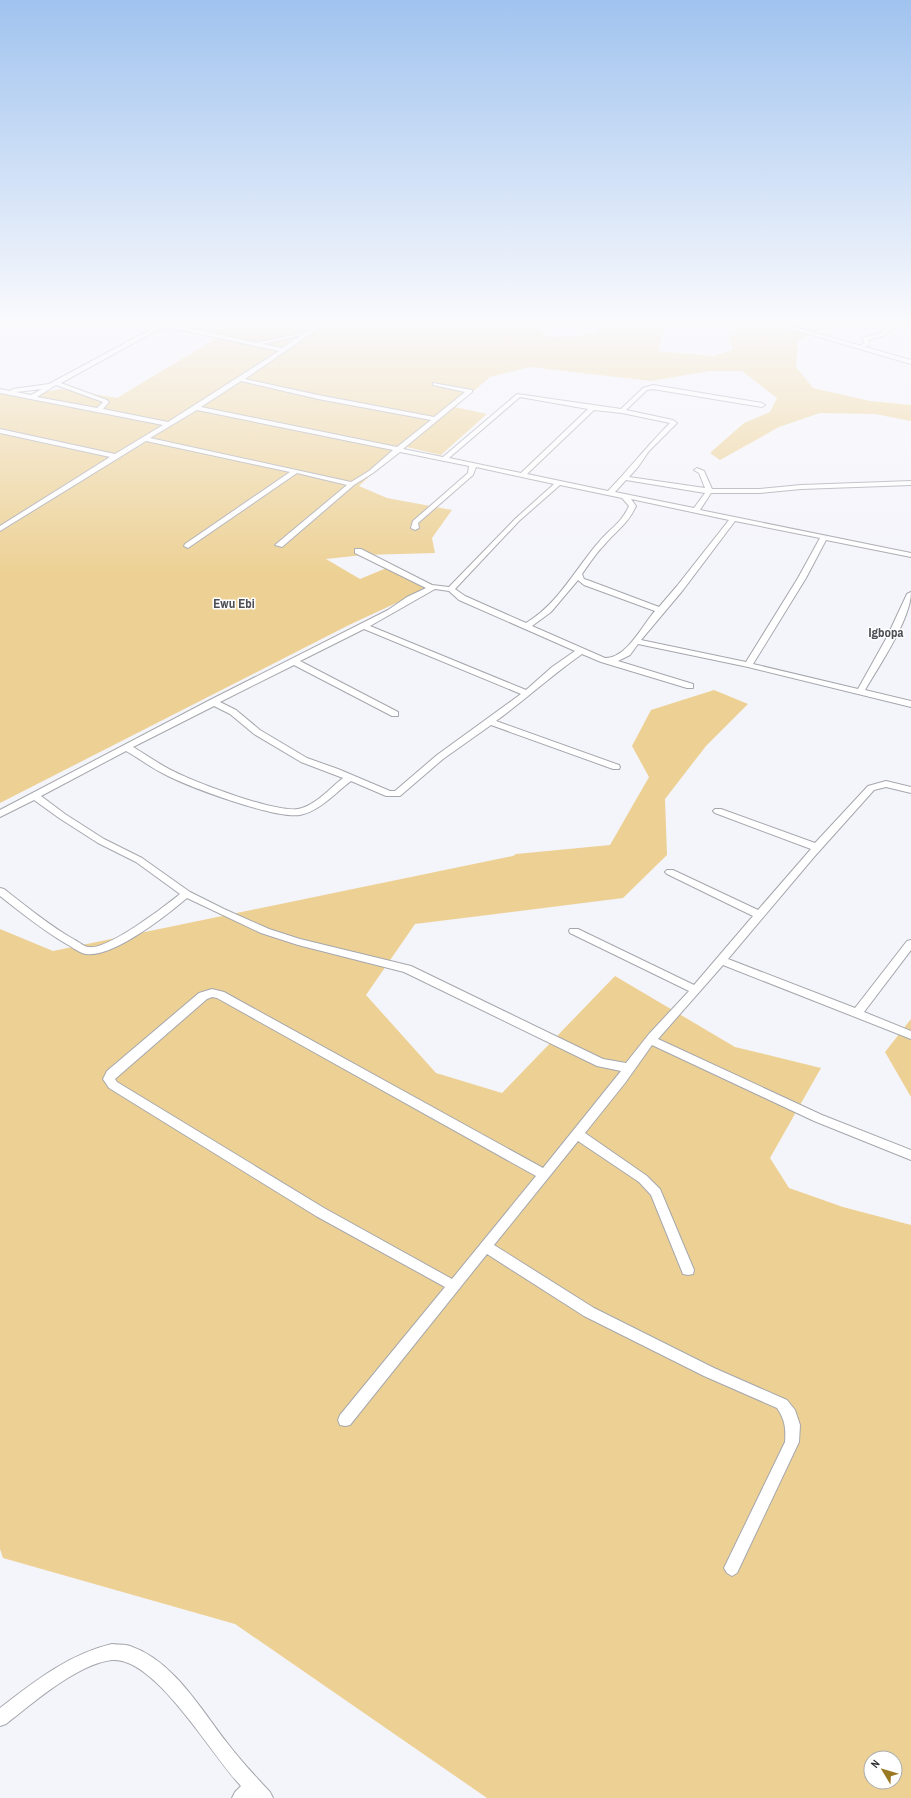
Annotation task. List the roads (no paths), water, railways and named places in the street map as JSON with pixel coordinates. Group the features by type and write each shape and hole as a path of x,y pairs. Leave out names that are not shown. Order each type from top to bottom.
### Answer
{"street":[{"path":"87,408 167,424"},
{"path":"1,528 167,424 196,408 397,450 523,474 911,555"},
{"path":"376,408 436,419"},
{"path":"278,545 352,484 371,472 449,408"},
{"path":"444,459 504,408"},
{"path":"523,474 593,408 622,411 671,421 674,423 647,450 636,466 610,493"},
{"path":"608,409 613,408"},
{"path":"622,411 625,408"},
{"path":"0,431 116,456"},
{"path":"145,439 352,484"},
{"path":"415,528 415,522 471,474 473,465"},
{"path":"697,470 702,472 709,491"},
{"path":"188,546 296,471"},
{"path":"623,478 709,491 760,491 801,487 911,483"},
{"path":"451,589 517,520 541,500 558,482"},
{"path":"696,510 709,491"},
{"path":"624,496 633,506"},
{"path":"526,626 534,622 549,610 574,581 600,544 626,520 633,506 644,500"},
{"path":"604,660 614,660 627,653 659,610 680,588 734,518"},
{"path":"748,665 802,578 824,537"},
{"path":"358,551 431,588"},
{"path":"578,574 581,580 587,584 659,610"},
{"path":"0,814 126,746 391,612 431,588 439,587 451,589 462,598 490,609 581,651 604,660 690,686"},
{"path":"860,692 891,637 911,594"},
{"path":"364,626 527,693"},
{"path":"636,641 748,665 911,704"},
{"path":"213,702 233,712 257,732 304,760 350,777 389,794 397,794 440,757 581,651"},
{"path":"293,661 395,714"},
{"path":"488,721 616,767"},
{"path":"126,746 171,774 221,793 282,812 299,812 307,809 350,777"},
{"path":"345,1420 545,1175 651,1040 696,990 816,847 871,788 876,785 888,784 911,790"},
{"path":"34,796 62,816 101,840 139,860 186,894 265,931 298,942 408,969 601,1063 628,1068"},
{"path":"718,811 816,847"},
{"path":"670,872 759,915"},
{"path":"0,891 61,937 87,951 98,951 108,947 160,915 186,894"},
{"path":"574,931 696,990"},
{"path":"857,1013 911,943"},
{"path":"721,960 911,1035"},
{"path":"454,1286 320,1212 113,1085 109,1079 111,1074 202,996 212,993 220,995 545,1175"},
{"path":"651,1040 818,1118 911,1155"},
{"path":"578,1134 643,1179 656,1192 688,1270"},
{"path":"487,1247 589,1312 709,1372 782,1404 790,1415 793,1425 792,1442 732,1568"},
{"path":"0,1718 43,1684 91,1657 114,1651 132,1654 145,1661 170,1684 230,1762 252,1794"}],"district":[{"name":"Ewu Ebi","path":"234,603"},
{"name":"Igbopa","path":"886,632"}]}
